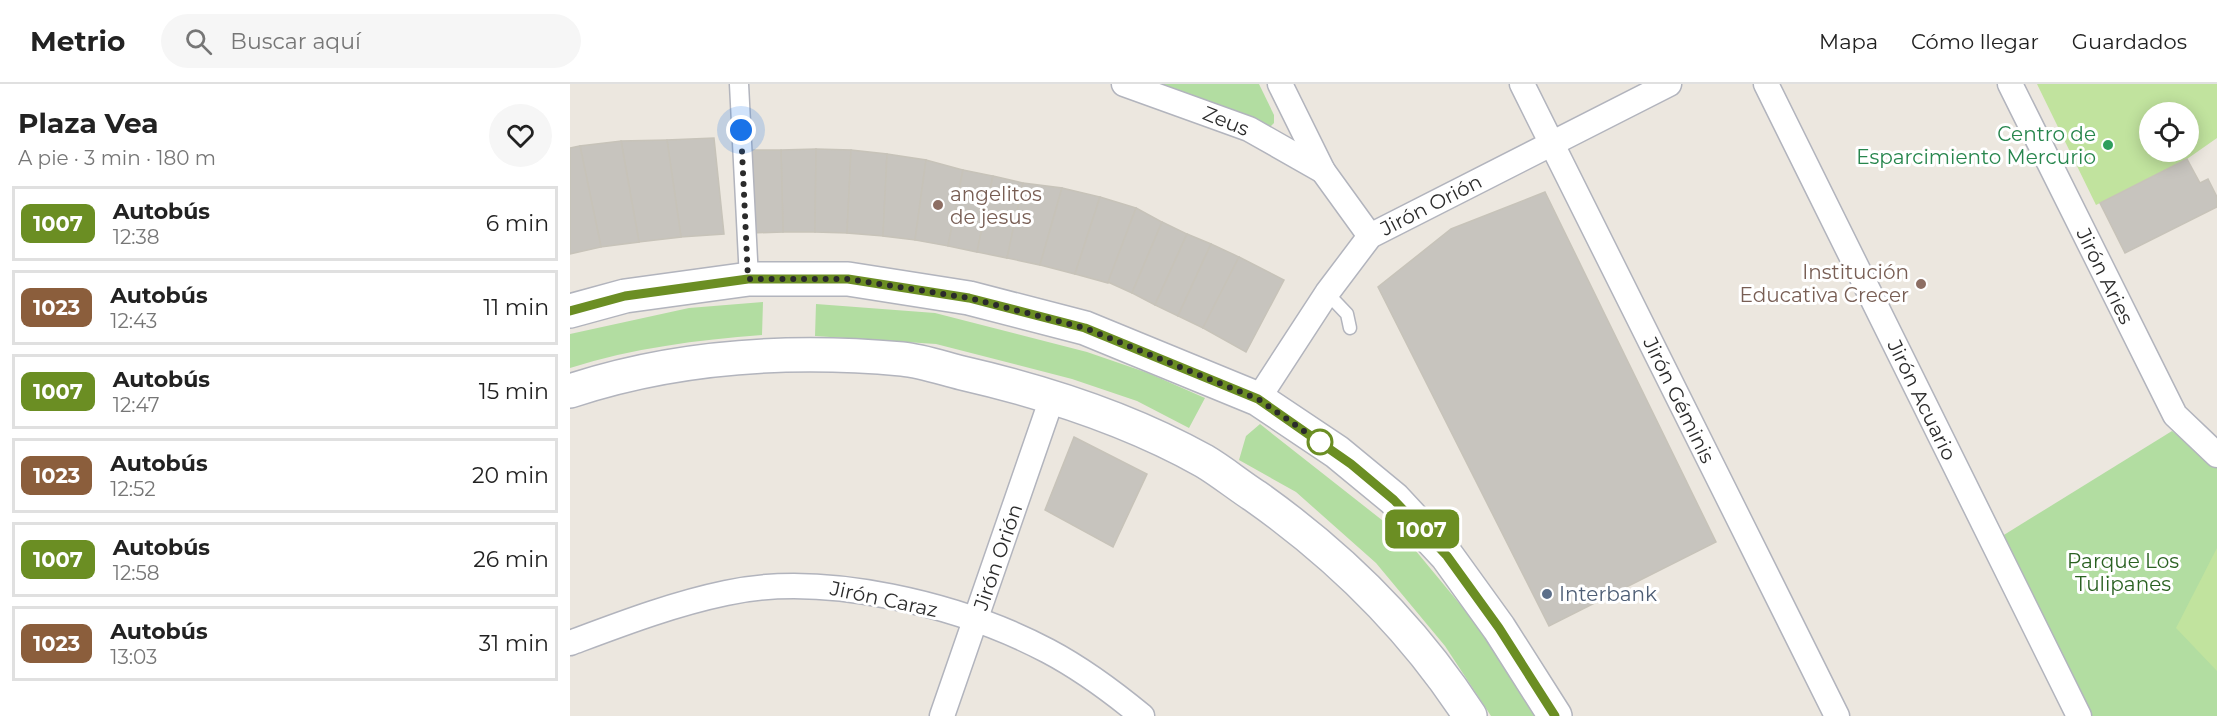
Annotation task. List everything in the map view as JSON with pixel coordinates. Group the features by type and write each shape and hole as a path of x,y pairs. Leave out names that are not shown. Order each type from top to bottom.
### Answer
{"main road":[{"path":"570,311 625,296 748,279 848,279 969,298 1085,328 1258,399 1337,452 1402,507 1447,556 1499,628 1555,716"},
{"path":"570,391 602,380 694,362 794,354 904,359 1052,398 1140,428 1206,463 1303,530 1372,593 1431,660 1470,716"}],"street":[{"path":"739,84 748,279"},
{"name":"Zeus","path":"1125,84 1249,129 1323,171"},
{"path":"1280,84 1323,171 1370,236"},
{"name":"Jirón Géminis","path":"1522,84 1837,716"},
{"name":"Jirón Orión","path":"1258,399 1327,293 1370,236 1670,84"},
{"name":"Jirón Acuario","path":"1766,84 2079,716"},
{"name":"Jirón Aries","path":"2010,84 2175,416 2217,455"},
{"name":"Jirón Orión","path":"942,716 1052,398"},
{"name":"Jirón Caraz","path":"570,644 622,624 727,592 820,585 870,592 976,621 1048,651 1094,680 1142,716"}],"lane":[{"path":"1327,293 1347,314 1350,328"}],"green space":[{"path":"1153,84 1259,84 1274,115 1274,123 1268,129"},
{"name":"Centro de Esparcimiento Mercurio","path":"2037,84 2217,84 2217,138 2199,151 2199,102 2139,102 2139,162 2181,162 2096,205"},
{"path":"763,302 762,335 665,346 617,355 570,368 570,334 689,308"},
{"path":"816,304 935,313 1087,352 1148,373 1205,398 1189,428 1137,401 1072,379 936,344 815,336"},
{"path":"1260,424 1406,539 1488,638 1538,716 1491,716 1445,646 1376,563 1296,492 1239,460 1246,436"},
{"name":"Parque Los Tulipanes","path":"2172,431 2217,465 2217,716 2091,716 1999,538"},
{"path":"2217,548 2217,671 2176,628"}],"building":[{"path":"714,138 724,234 681,237 667,140"},
{"path":"667,140 681,237 639,242 621,141"},
{"path":"621,141 639,242 601,247 580,146"},
{"path":"580,146 601,247 570,254 570,148"},
{"path":"816,149 815,232 783,232 781,150"},
{"path":"816,149 851,150 847,233 815,232"},
{"path":"749,150 781,150 783,232 751,233"},
{"path":"851,150 887,154 883,236 847,233"},
{"path":"887,154 926,160 915,240 883,236"},
{"name":"angelitos de jesus","path":"926,160 963,170 948,246 915,240"},
{"path":"2181,162 2189,162 2200,183 2208,179 2217,197 2217,207 2125,253 2100,203"},
{"path":"963,170 993,176 977,252 948,246"},
{"path":"993,176 1023,183 1007,258 977,252"},
{"path":"1023,183 1062,188 1040,265 1007,258"},
{"path":"1062,188 1100,197 1075,274 1040,265"},
{"path":"1545,192 1716,542 1549,626 1378,287 1451,229"},
{"path":"1100,197 1136,208 1108,283 1075,274"},
{"path":"1136,208 1162,222 1132,293 1108,282"},
{"path":"1162,222 1187,234 1155,305 1132,293"},
{"path":"1187,234 1211,244 1178,316 1155,305"},
{"path":"1211,244 1239,257 1203,328 1178,316"},
{"path":"1239,257 1284,280 1246,352 1203,328"},
{"path":"1074,437 1147,474 1113,547 1045,510"}],"bus line":[{"name":"1007","path":"570,311 625,296 748,279 848,279 969,298 1085,328 1258,399 1337,452 1394,500 1447,556 1499,628 1555,716"}],"place":[{"name":"Centro de Esparcimiento Mercurio","path":"2108,145"},
{"name":"angelitos de jesus","path":"938,205"},
{"name":"Institución Educativa Crecer","path":"1921,284"},
{"name":"Interbank","path":"1547,594"}],"route":[{"path":"741,130 748,279 848,279 969,298 1085,328 1258,399 1320,442"}]}
